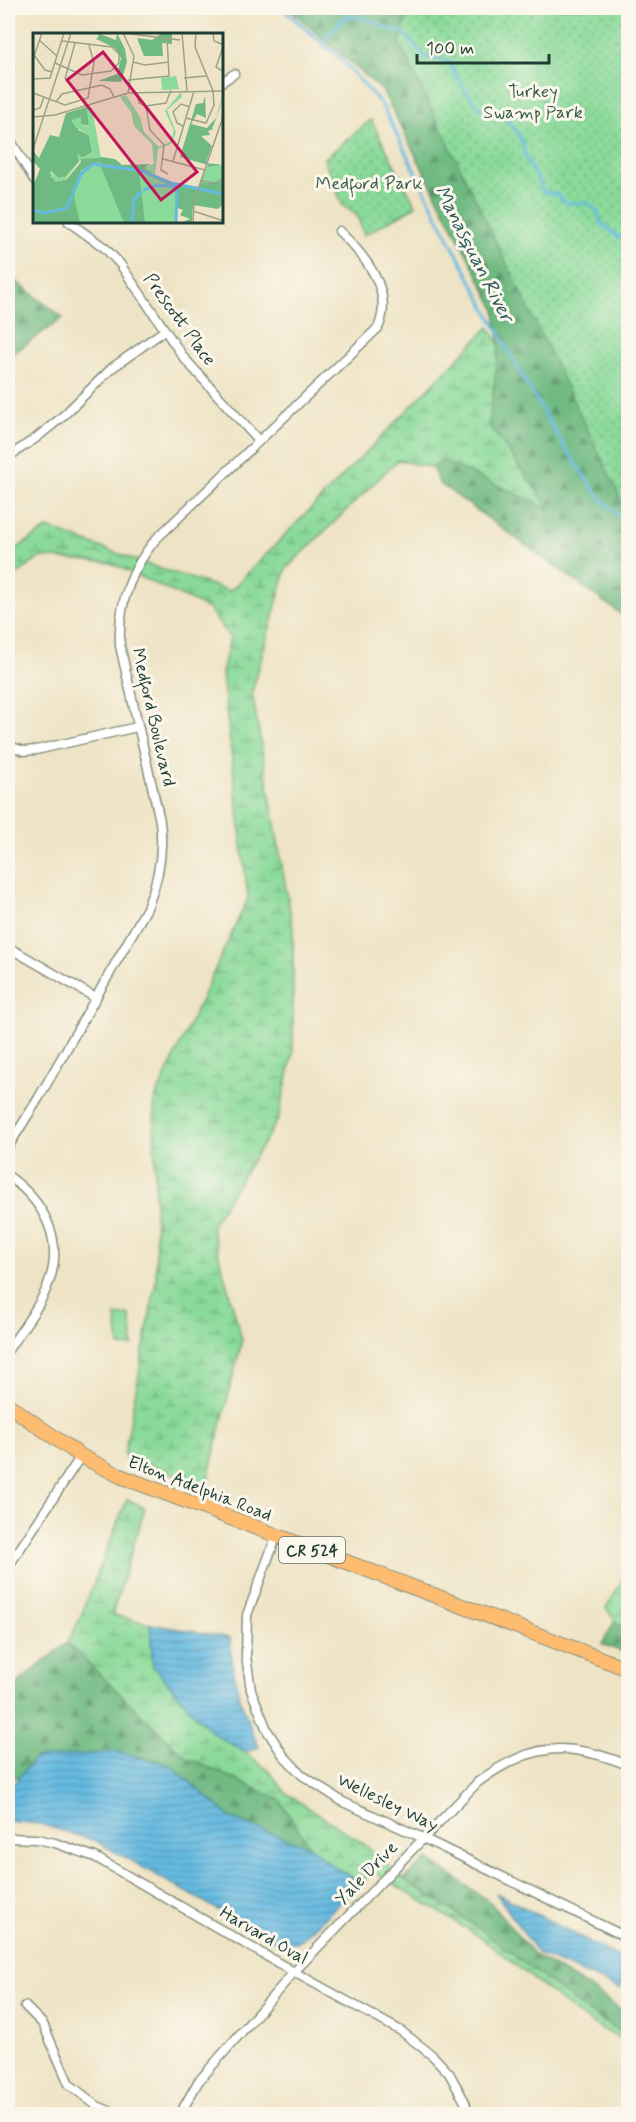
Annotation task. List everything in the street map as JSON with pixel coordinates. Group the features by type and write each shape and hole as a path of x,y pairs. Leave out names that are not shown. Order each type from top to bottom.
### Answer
{"main road":[{"name":"Elton Adelphia Road","path":"8,1405 81,1456 120,1476 628,1669"}],"street":[{"path":"224,81 234,75"},
{"path":"8,136 33,178"},
{"name":"Prescott Place","path":"72,224 105,248 120,264 190,366 259,441"},
{"name":"Medford Boulevard","path":"8,1147 38,1099 147,908 156,888 161,866 160,821 123,664 120,632 123,605 137,566 156,540 372,335 383,317 382,293 373,274 361,252 339,231"},
{"path":"8,457 61,418 121,361 165,330"},
{"path":"8,746 25,751 36,750 137,727"},
{"path":"8,947 96,998"},
{"path":"8,1176 30,1194 43,1211 51,1233 54,1255 46,1289 8,1350"},
{"path":"8,1567 81,1456"},
{"name":"Wellesley Way","path":"276,1537 247,1615 246,1656 250,1690 267,1730 283,1755 302,1775 343,1802 423,1838 628,1938"},
{"name":"Yale Drive","path":"180,2115 198,2082 294,1972 478,1782 498,1767 519,1756 556,1748 601,1754 628,1765"},
{"name":"Harvard Oval","path":"8,1838 37,1839 95,1857 401,2031 432,2055 449,2073 465,2102 468,2115"},
{"path":"25,2006 43,2024 69,2084 97,2106 117,2115"}],"green space":[{"name":"Turkey Swamp Park","path":"288,8 628,8 628,619 439,483 432,468 444,461 549,508 489,425 499,345 495,309 382,90"},
{"name":"Turkey Swamp Park","path":"409,8 628,8 628,513 400,44"},
{"name":"Medford Park","path":"371,120 416,206 364,235 357,215 343,206 324,159"},
{"path":"8,275 63,318 8,357"},
{"path":"489,327 499,345 489,425 550,509 444,461 432,468 398,460 286,569 252,692 293,929 293,1053 278,1120 211,1226 242,1340 206,1486 124,1455 156,1281 154,1101 248,898 222,674 230,638 209,609 111,563 41,557 8,581 8,554 48,528 149,565 230,591"},
{"path":"130,1315 133,1346 119,1347 116,1316"},
{"path":"127,1499 145,1508 112,1615 150,1624 153,1666 211,1732 245,1752 269,1771 286,1793 367,1846 403,1879 480,1929 588,2012 628,2036 628,2044 583,2018 477,1935 373,1871 361,1883 332,1866 310,1847 279,1799 187,1758 67,1643 78,1623"},
{"path":"628,1571 628,1633 615,1621 606,1608"},
{"path":"615,1621 628,1633 628,1654 602,1644"},
{"path":"67,1643 187,1758 279,1799 310,1847 234,1820 170,1765 35,1758 19,1777 8,1777 8,1691"},
{"path":"428,1859 490,1902 534,1955 594,1991 628,2015 628,2036 588,2012 480,1929 403,1879"}],"water":[{"path":"150,1624 230,1638 239,1694 259,1747 245,1752 211,1732 153,1666"},
{"path":"118,1752 170,1765 234,1820 310,1847 332,1866 361,1883 299,1942 277,1943 96,1841 40,1824 8,1821 8,1790 35,1758"},
{"path":"496,1893 628,1962 628,1972 620,1989 538,1954"}],"waterway":[{"name":"Manasquan River","path":"282,8 341,59 382,105 449,239 523,378 564,446 597,494 628,525"},
{"path":"322,42 354,8"},
{"path":"345,18 355,17 374,21 386,29 403,32 425,57 450,62 457,77 478,107 499,115 516,130 523,144 526,158 543,192 557,194 566,203 588,203 598,212 600,222 619,238 628,231"}]}
